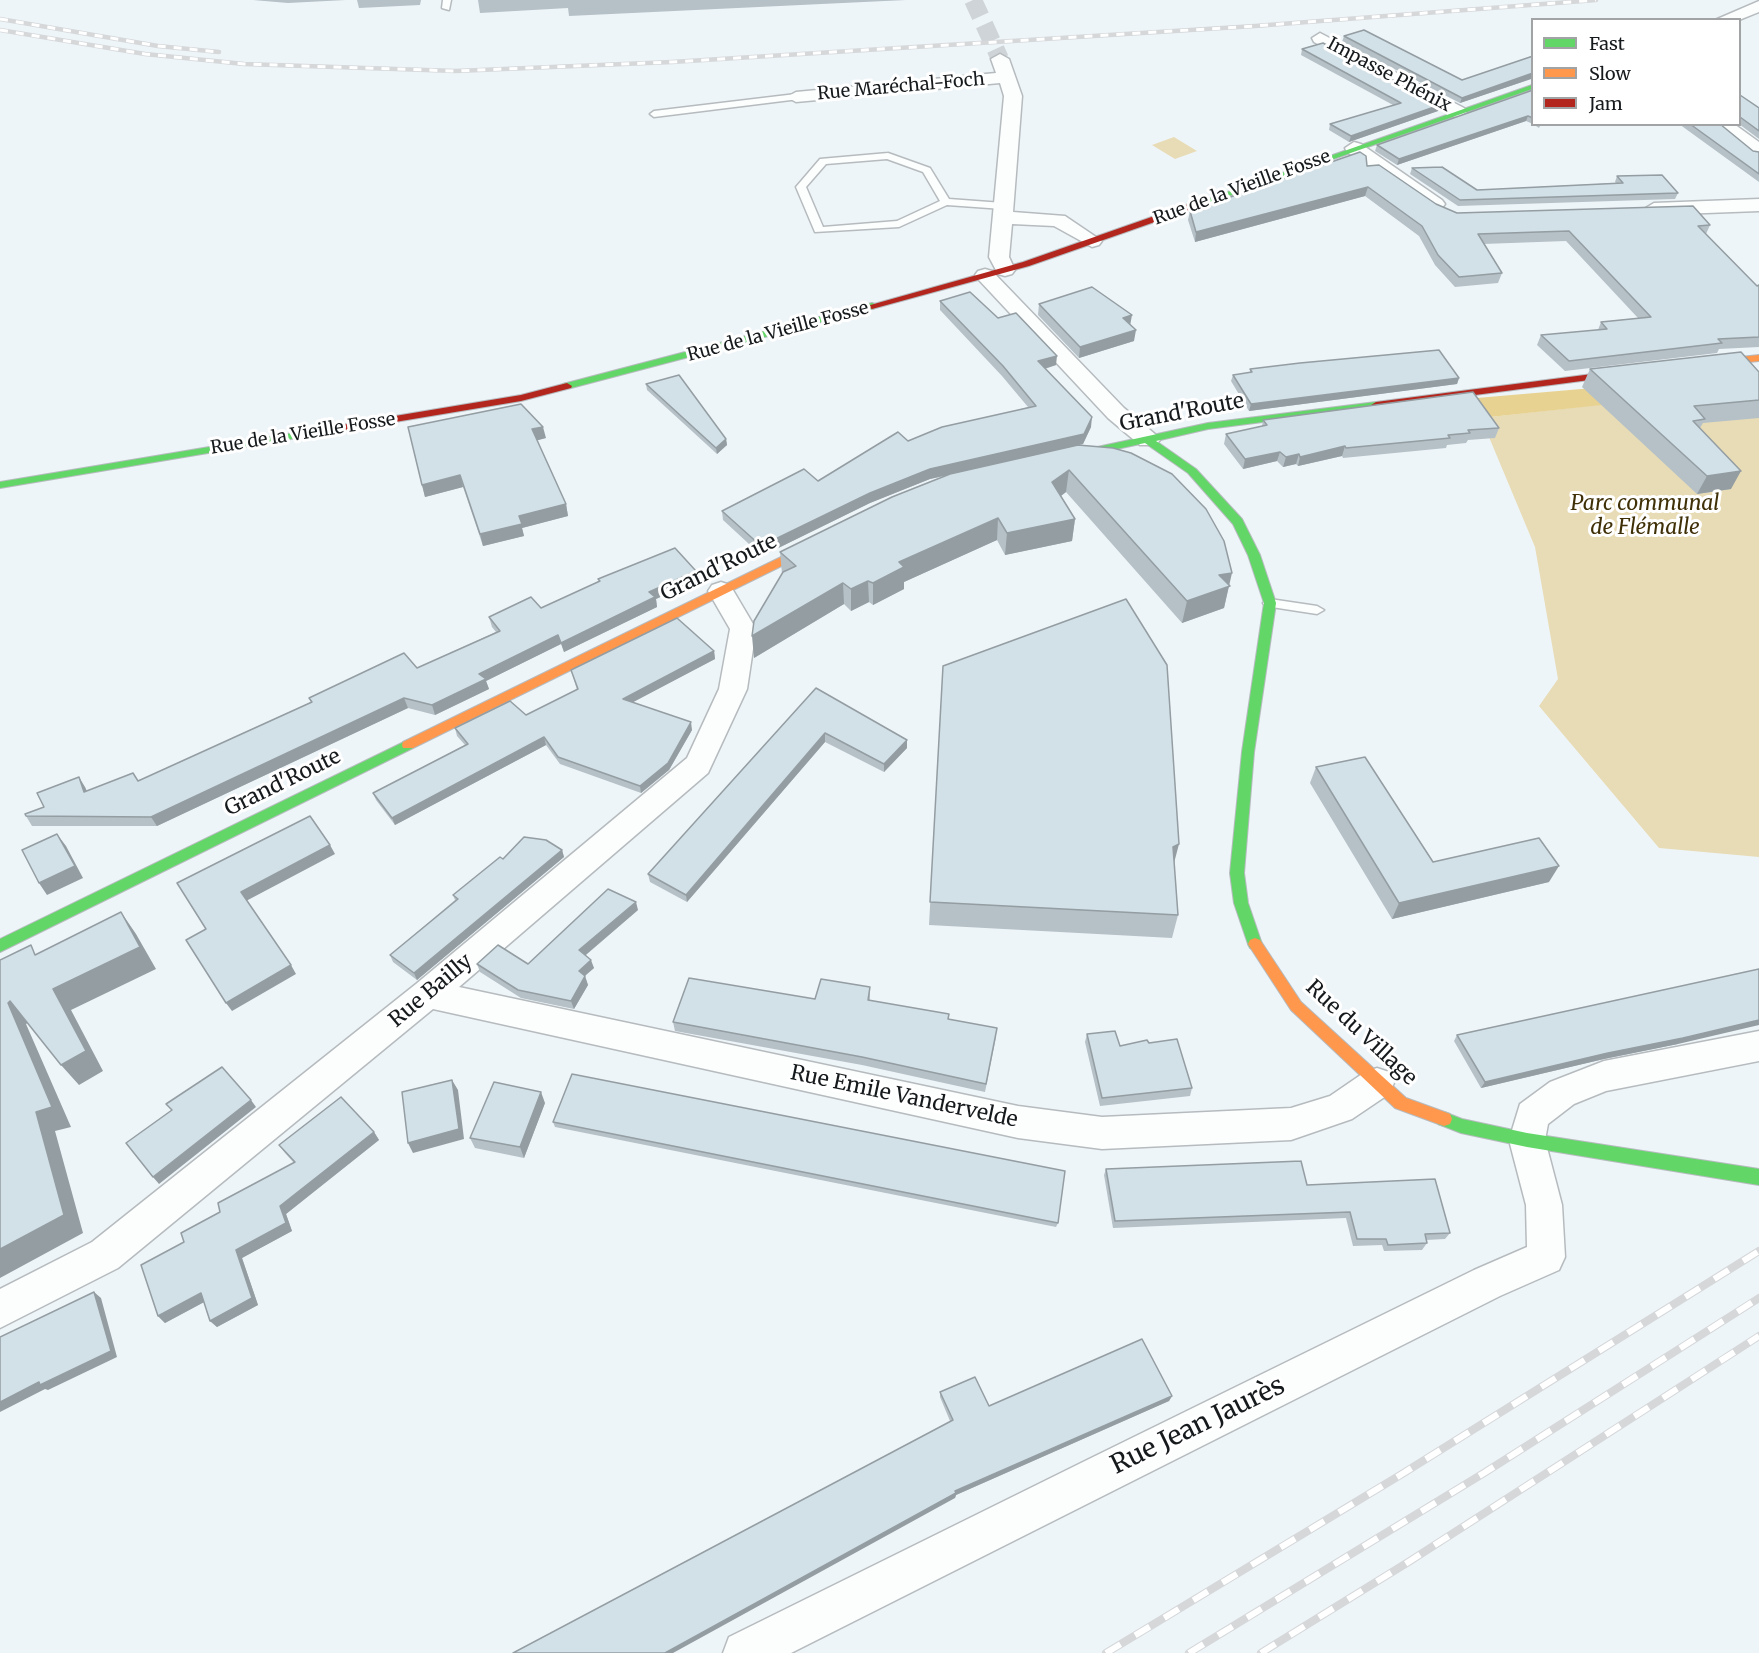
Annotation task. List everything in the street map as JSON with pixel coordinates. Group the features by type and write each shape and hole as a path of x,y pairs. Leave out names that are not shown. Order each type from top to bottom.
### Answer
{"street":[{"path":"1728,18 1759,6"},
{"name":"Impasse Phénix","path":"1320,38 1458,112"},
{"name":"Rue Maréchal-Foch","path":"796,97 1004,68 1011,86 1013,106 999,256 995,272"},
{"name":"Rue de la Vieille Fosse","path":"0,485 521,398 705,352 995,272 1092,241 1531,88"},
{"path":"1725,126 1759,152"},
{"path":"1354,148 1441,208 1454,214"},
{"path":"1633,210 1759,205"},
{"path":"1003,212 1058,220 1092,241"},
{"path":"995,272 1116,413 1148,440"},
{"path":"1685,366 1759,358"},
{"name":"Grand'Route","path":"1051,460 1208,426 1640,371"},
{"name":"Rue du Village","path":"1148,440 1192,471 1238,522 1254,555 1270,603 1248,752 1237,873 1241,903 1255,942 1296,1005 1401,1103 1461,1126 1527,1140 1759,1176"},
{"name":"Grand'Route","path":"0,946 838,532"},
{"name":"Rue Bailly","path":"0,1309 105,1255 428,994 698,765 733,689 743,629 721,591"},
{"name":"Rue Emile Vandervelde","path":"428,994 1018,1122 1102,1134 1292,1124 1340,1108 1377,1083"},
{"path":"1527,1140 1532,1114 1562,1092 1604,1076 1759,1046"},
{"name":"Rue Jean Jaurès","path":"745,1653 1154,1447 1487,1283 1546,1257 1544,1205 1527,1140"}],"lane":[{"path":"654,114 796,97"},
{"path":"946,202 927,170 888,156 823,161 801,188 819,230 899,224 946,202 1003,212"},
{"path":"1270,603 1317,610"}],"green space":[{"path":"1174,137 1197,151 1175,159 1152,145"},
{"name":"Parc communal de Flémalle","path":"1731,390 1759,399 1759,857 1659,848 1539,706 1558,679 1535,547 1481,418"}],"shaded area":[{"path":"1651,383 1602,405 1481,418 1465,399"}],"building":[{"path":"1364,30 1462,80 1531,57 1531,74 1462,98 1344,36"},
{"path":"1323,43 1440,105 1351,136 1330,124 1401,103 1302,49"},
{"path":"1531,91 1531,117 1528,116 1399,159 1377,145"},
{"path":"1741,96 1759,108 1759,131 1741,118"},
{"path":"1693,126 1722,126 1753,151 1759,152 1759,174"},
{"path":"1360,152 1366,156 1367,166 1379,165 1436,204 1457,213 1693,206 1710,225 1698,226 1757,286 1759,285 1759,337 1718,339 1722,343 1569,361 1541,335 1607,329 1601,322 1651,317 1569,231 1478,234 1502,273 1459,277 1438,255 1422,226 1368,187 1196,232 1190,211"},
{"path":"1442,167 1477,190 1623,183 1617,176 1662,175 1678,193 1460,200 1412,168"},
{"path":"1092,287 1132,315 1123,318 1136,330 1080,347 1039,304"},
{"path":"970,292 998,318 1016,313 1057,356 1038,361 1092,417 1084,434 930,469 870,493 761,546 722,511 804,469 818,481 898,432 908,441 942,427 1036,406 1003,366 940,301"},
{"path":"1439,350 1459,378 1251,404 1233,375 1252,372 1250,369"},
{"path":"1741,352 1759,372 1759,400 1694,406 1705,419 1693,421 1741,471 1707,476 1590,369"},
{"path":"679,375 726,439 716,448 646,384"},
{"path":"1473,392 1499,428 1468,430 1470,433 1448,435 1450,438 1346,448 1345,446 1300,457 1299,454 1286,457 1280,452 1245,459 1226,434 1267,425 1263,420"},
{"path":"521,404 543,427 532,429 566,504 519,516 522,524 480,534 460,475 422,485 408,427"},
{"path":"1078,445 1113,448 1131,453 1172,474 1206,509 1224,541 1232,573 1219,575 1230,586 1187,601 1069,470 1052,482 1075,519 1007,533 998,518 899,562 904,567 873,583 868,581 851,589 843,583 752,636 754,621 783,572 796,566 780,552 892,497 950,474"},
{"path":"675,548 696,571 649,592 655,597 561,643 558,635 479,674 486,679 432,705 404,698 151,817 26,816 25,814 44,807 37,793 79,777 84,792 133,773 138,781 312,702 309,698 404,653 417,668 500,631 489,617 531,597 541,608 600,581 598,579"},
{"path":"1126,599 1167,665 1179,844 1173,847 1178,915 930,902 943,666"},
{"path":"677,618 714,651 623,699 691,722 668,763 640,786 558,757 544,737 392,818 373,793 468,744 455,728 510,701 526,715 578,689 571,670"},
{"path":"816,688 907,740 884,764 825,733 686,895 648,874"},
{"path":"1365,757 1433,862 1539,838 1559,866 1399,903 1316,767"},
{"path":"310,816 330,845 241,892 291,965 226,1003 186,940 206,929 177,883"},
{"path":"57,834 75,866 39,883 22,850"},
{"path":"524,837 546,840 562,850 414,973 390,955 458,899 453,895 500,857 503,859"},
{"path":"608,889 636,902 579,950 591,960 579,971 585,976 571,1001 518,990 477,964 498,945 528,964"},
{"path":"121,912 140,947 53,989 86,1051 61,1065 10,1001 8,1003 52,1107 36,1112 64,1215 0,1249 0,960 31,945 35,955"},
{"path":"1759,969 1759,1020 1485,1082 1457,1035"},
{"path":"689,978 815,999 821,979 870,987 868,1000 949,1014 948,1019 997,1028 986,1084 862,1057 673,1022"},
{"path":"1115,1031 1120,1046 1147,1040 1149,1043 1177,1039 1192,1088 1102,1098 1087,1034"},
{"path":"222,1067 251,1100 153,1177 126,1143 172,1110 166,1104"},
{"path":"572,1074 1065,1171 1058,1223 553,1122"},
{"path":"452,1080 459,1129 408,1143 402,1092"},
{"path":"494,1082 541,1092 520,1147 470,1138"},
{"path":"341,1097 374,1132 280,1206 286,1223 236,1250 252,1298 210,1321 201,1293 158,1316 141,1265 184,1242 181,1233 220,1212 218,1203 295,1162 279,1145"},
{"path":"1301,1161 1307,1185 1435,1179 1450,1233 1425,1234 1427,1243 1388,1245 1386,1239 1357,1239 1350,1212 1115,1221 1106,1169"},
{"path":"94,1292 111,1351 40,1385 39,1382 0,1402 0,1337"},
{"path":"1142,1339 1172,1396 955,1491 956,1493 665,1653 513,1653 953,1420 940,1392 975,1377 989,1406"}],"tunnel":[{"path":"973,0 1000,59"}],"railway":[{"path":"0,30 145,54 244,64 456,71 672,62 1255,26 1596,0"},
{"path":"0,19 158,46 219,52"},
{"path":"1106,1653 1402,1474 1759,1251"},
{"path":"1189,1653 1484,1473 1759,1298"},
{"path":"1261,1653 1410,1561 1759,1336"}],"traffic: fast":[{"path":"1203,202 1531,87"},
{"path":"567,386 872,306"},
{"path":"1065,457 1208,426 1376,405"},
{"path":"0,485 305,434"},
{"path":"1148,440 1192,471 1238,522 1254,555 1270,603 1248,752 1237,873 1241,903 1255,944"},
{"path":"0,946 408,745"},
{"path":"1444,1119 1461,1126 1527,1140 1759,1177"}],"traffic: slow":[{"path":"1703,364 1759,358"},
{"path":"408,745 822,541"},
{"path":"1255,944 1296,1006 1401,1103 1444,1119"}],"traffic: jam":[{"path":"872,306 1026,264 1203,202"},
{"path":"1376,405 1631,372"},
{"path":"305,434 521,398 567,386"}]}
